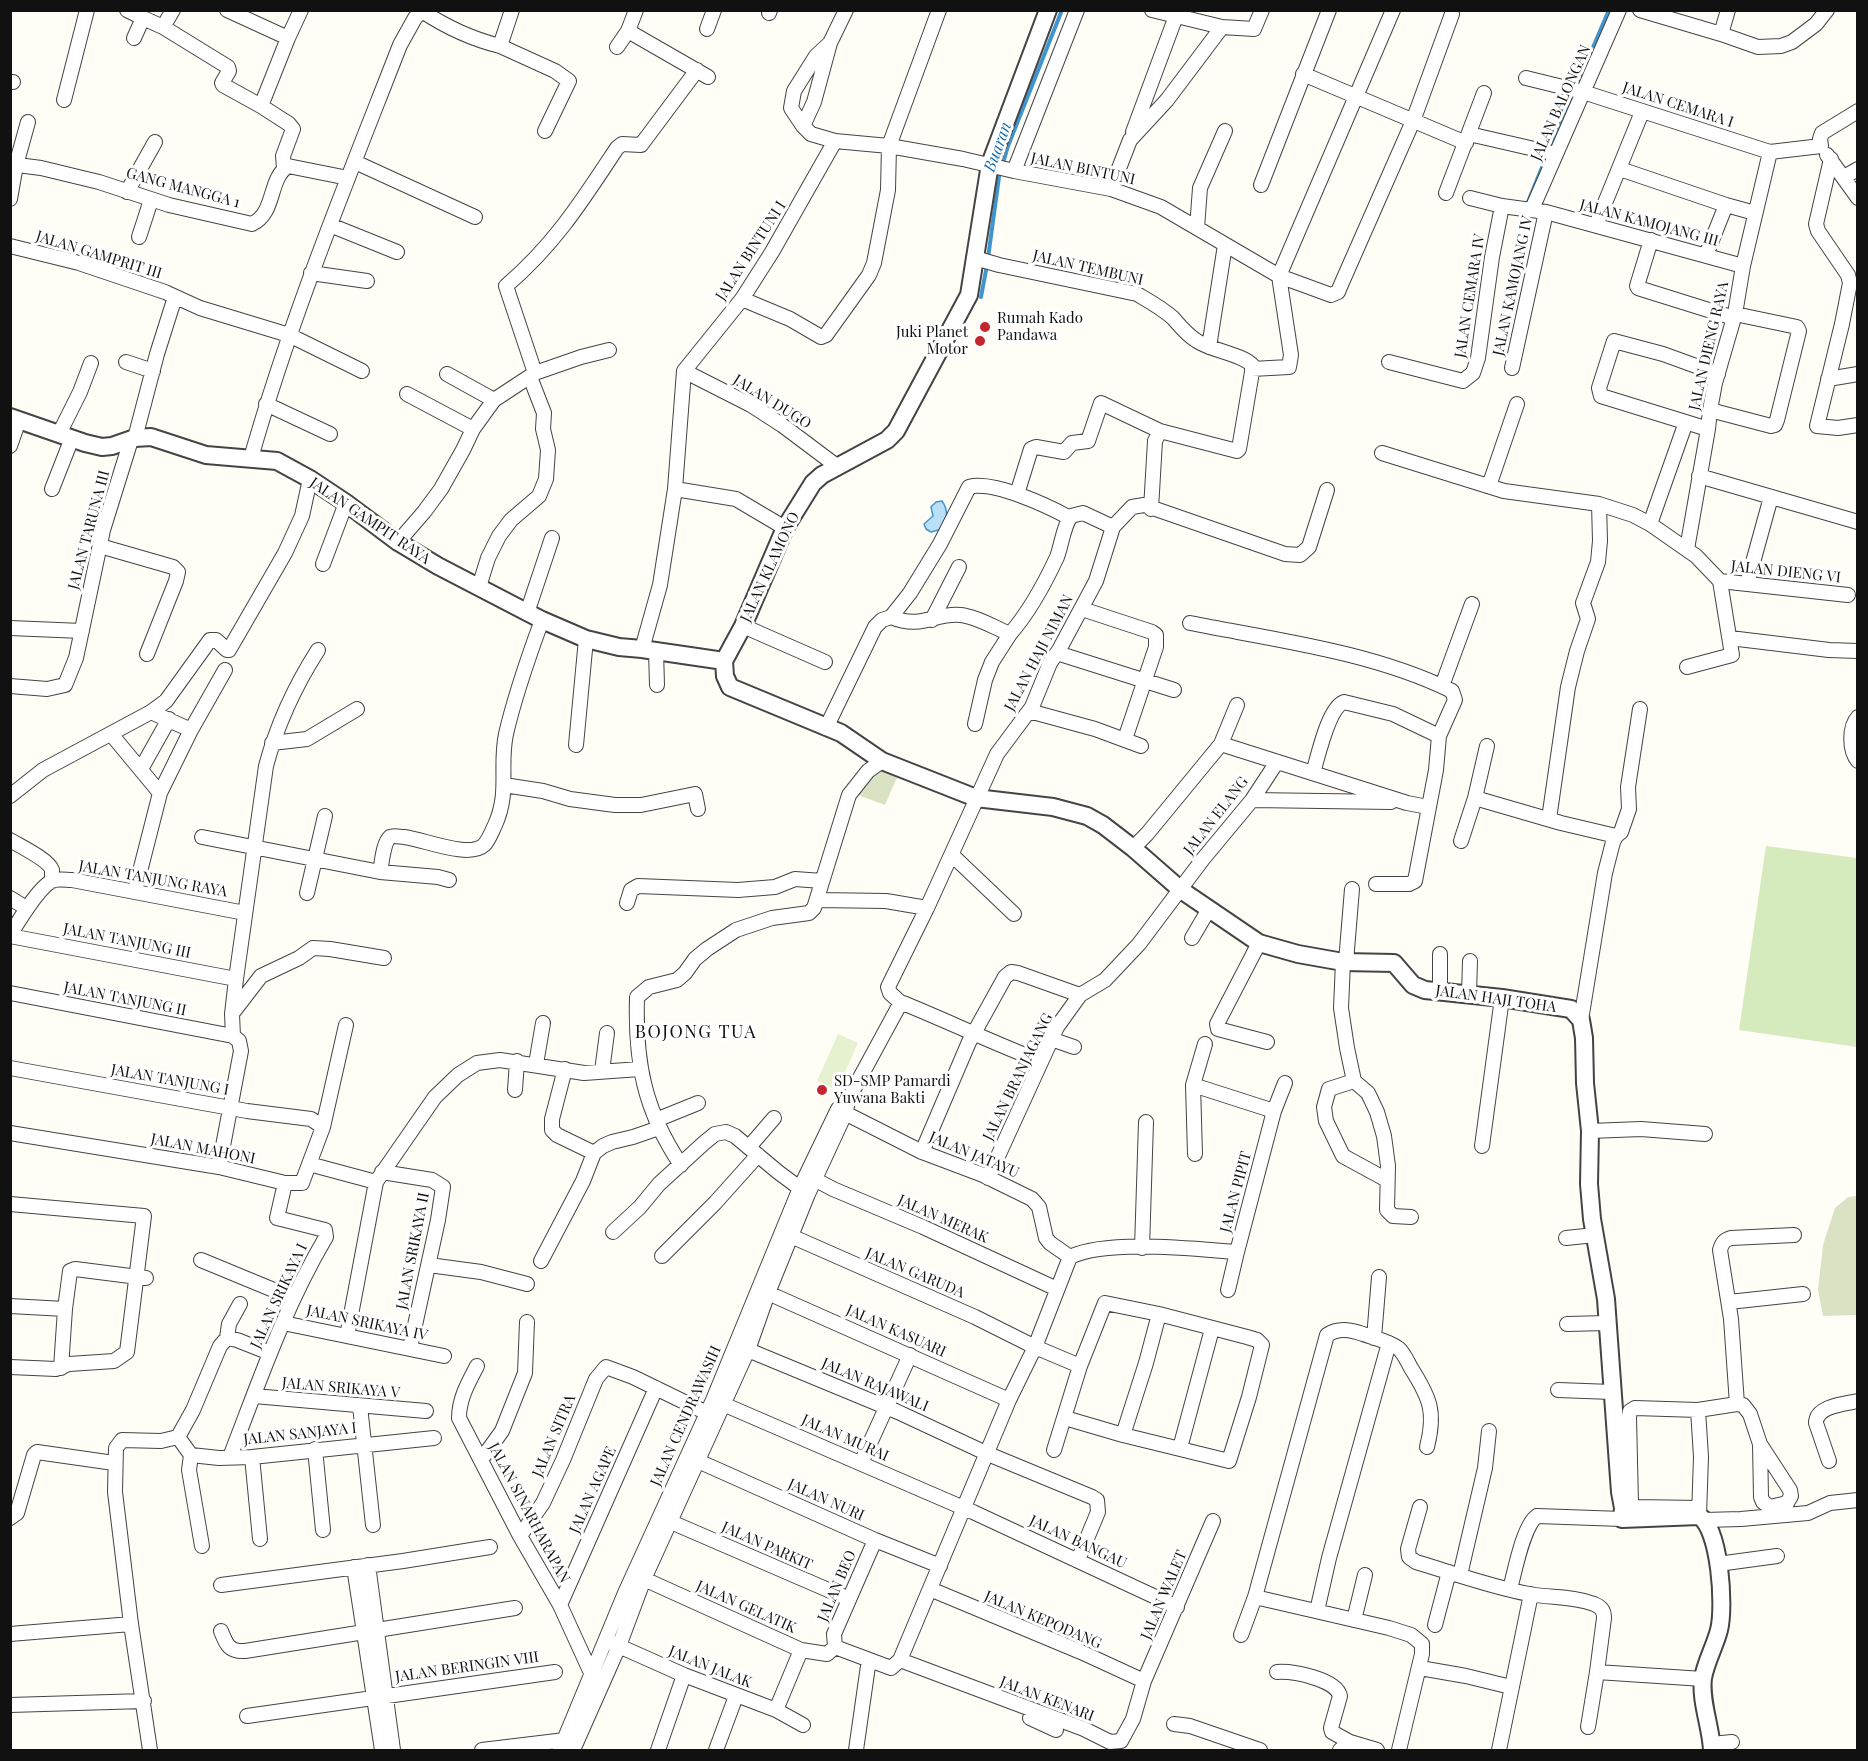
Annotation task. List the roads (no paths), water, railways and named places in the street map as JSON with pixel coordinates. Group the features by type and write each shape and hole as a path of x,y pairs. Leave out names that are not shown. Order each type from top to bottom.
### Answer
{"street":[{"path":"64,100 87,10"},
{"path":"163,27 172,10"},
{"path":"227,10 288,38"},
{"path":"261,106 301,10"},
{"path":"500,46 512,10"},
{"path":"617,47 628,31 636,10"},
{"path":"707,30 714,10"},
{"path":"803,126 814,102 830,44 846,10"},
{"path":"742,299 790,319 820,337 825,335 868,275 874,263 888,190 889,146 939,10"},
{"name":"JALAN KLAMONO","path":"724,661 743,626 785,528 813,483 822,475 887,440 896,431 964,306 984,261 1003,167 1048,10"},
{"path":"1003,167 1077,10"},
{"path":"1152,10 1222,27 1254,30 1262,10"},
{"path":"1261,185 1329,10"},
{"path":"1017,495 1031,449 1036,447 1064,452 1072,443 1088,441 1101,403 1160,431 1237,451 1239,449 1250,365 1287,368 1290,363 1280,276 1393,10"},
{"name":"JALAN BALONGAN","path":"1539,210 1551,153 1578,91 1619,10"},
{"path":"1640,10 1758,47 1781,46 1792,42 1807,32 1827,10"},
{"path":"1721,34 1728,10"},
{"path":"251,458 266,404 311,273 400,45 415,18 422,11 478,40 500,46 555,71 569,81 544,131"},
{"path":"135,38 134,13 163,27 228,67 229,71 222,83 223,86 261,106 293,129 283,156 284,168 292,165 348,178"},
{"path":"1413,121 1452,14"},
{"path":"1111,189 1176,16"},
{"path":"1130,140 1167,100 1222,27"},
{"path":"480,587 488,558 499,536 511,520 539,496 546,479 548,450 543,429 544,413 506,286 539,257 561,231 618,148 622,144 641,145 703,74 628,31"},
{"path":"803,126 791,108 794,92 816,56 830,44"},
{"path":"1303,74 1413,121 1468,138 1551,153"},
{"name":"JALAN CEMARA I","path":"1526,78 1578,91 1770,152 1821,146"},
{"path":"1446,192 1484,93"},
{"path":"1857,111 1822,133 1820,139 1821,146 1857,198"},
{"path":"1596,225 1642,112"},
{"name":"JALAN BINTUNI","path":"803,126 811,134 835,141 889,146 1111,189 1161,207 1280,276 1331,295 1338,292 1413,121"},
{"path":"10,199 14,165 28,122"},
{"path":"1197,228 1200,188 1225,131"},
{"name":"JALAN BINTUNI I","path":"684,371 742,299 772,252 835,141"},
{"path":"127,192 155,142"},
{"name":"JALAN DIENG RAYA","path":"1687,549 1710,410 1735,316 1743,266 1770,152"},
{"path":"1831,159 1816,224 1818,231 1848,275 1850,283 1817,426 1822,428 1857,425"},
{"path":"355,162 475,217"},
{"name":"GANG MANGGA 1","path":"14,165 76,176 151,200 252,224 260,220 266,212 280,173 284,168"},
{"path":"1620,169 1755,213"},
{"path":"1844,177 1857,169"},
{"name":"JALAN KAMOJANG III","path":"1470,198 1502,206 1539,210 1743,266"},
{"path":"139,237 151,200"},
{"path":"1706,255 1726,205"},
{"name":"JALAN CEMARA IV","path":"1389,362 1463,381 1473,373 1478,358 1492,257 1502,206"},
{"name":"JALAN KAMOJANG IV","path":"1512,368 1539,210"},
{"path":"330,225 397,252"},
{"path":"1651,240 1638,288 1735,316 1797,327 1799,331 1775,425 1771,426 1710,410"},
{"path":"1209,347 1225,245"},
{"name":"JALAN GAMPRIT III","path":"10,246 80,263 175,297 133,439"},
{"name":"JALAN TEMBUNI","path":"984,261 1137,294 1172,317 1196,341 1250,365"},
{"path":"311,273 367,281"},
{"path":"175,297 200,308 289,334 362,371"},
{"path":"1842,324 1857,322"},
{"path":"1708,429 1601,396 1599,388 1612,343 1616,341 1663,354 1718,374"},
{"path":"398,542 441,489 473,429 494,400 532,375 581,357 609,350"},
{"path":"126,362 153,371"},
{"path":"52,489 65,436 91,363"},
{"path":"657,685 649,650 675,489 684,371"},
{"name":"JALAN DUGO","path":"684,371 751,405 838,467"},
{"path":"447,374 494,400"},
{"path":"1828,379 1857,374"},
{"path":"407,394 473,429"},
{"path":"266,404 330,434"},
{"path":"1489,486 1517,404"},
{"path":"10,446 15,419"},
{"name":"JALAN GAMPIT RAYA","path":"15,419 102,447 151,437 206,455 277,461 346,502 398,542 432,563 534,617 586,639 619,647 724,661"},
{"path":"1650,524 1686,422"},
{"path":"1160,431 1155,441 1151,509 1285,554 1300,555 1309,547 1327,490"},
{"name":"JALAN TARUNA III","path":"10,686 47,689 65,685 76,658 100,546 133,439"},
{"path":"1382,453 1514,493 1599,504 1633,515 1687,549 1720,581 1732,655 1687,667"},
{"path":"1699,476 1857,522"},
{"path":"10,796 44,770 151,712 166,701 210,640 216,640 229,650 285,553 302,516 310,479"},
{"path":"826,728 874,627 891,616 910,593 940,544 969,488 989,487 1017,495 1070,518"},
{"path":"675,489 736,499 785,528"},
{"path":"1747,584 1771,497"},
{"path":"323,564 346,502"},
{"path":"1550,819 1568,687 1588,619 1583,603 1598,562 1599,504"},
{"name":"JALAN HAJI NIMAN","path":"900,1004 890,993 888,987 952,855 997,754 1029,711 1050,663 1082,609 1096,581 1113,527 1132,507 1144,505 1151,509"},
{"path":"975,724 985,680 992,662 1042,588 1058,554 1070,518 1077,513 1083,513 1113,527"},
{"path":"380,872 386,842 395,836 470,851 483,846 492,831 504,802 505,739 523,671 552,537"},
{"path":"100,546 173,567 178,572 147,654"},
{"path":"932,620 959,567"},
{"name":"JALAN DIENG VI","path":"1720,581 1848,595"},
{"path":"1442,686 1472,604"},
{"path":"1082,609 1156,635 1157,640 1146,680 1125,740"},
{"path":"891,616 915,622 959,615 968,616 1010,634"},
{"path":"1190,623 1338,653 1398,669 1452,691 1455,700 1439,736 1436,770 1415,881 1409,884 1376,884"},
{"path":"743,626 825,662"},
{"path":"10,628 82,631"},
{"path":"1730,638 1829,650 1857,651"},
{"path":"576,745 586,639"},
{"path":"219,1167 241,1051 239,1041 233,1036 232,1014 253,847 266,766 272,743 301,676 318,650"},
{"path":"1057,653 1174,690"},
{"name":"JALAN HAJI TOHA","path":"724,661 725,676 730,687 841,733 882,761 976,798 1053,807 1087,816 1133,848 1181,890 1260,943 1298,954 1344,962 1394,963 1413,985 1425,990 1502,998 1571,1009 1581,1020"},
{"path":"135,891 160,793 191,730 225,670"},
{"path":"1313,773 1331,718 1338,704 1344,702 1393,714 1439,736"},
{"path":"1133,848 1221,744 1237,705"},
{"path":"272,743 307,739 357,709"},
{"path":"1622,1519 1623,1508 1607,1323 1589,1184 1590,1131 1581,1020 1605,873 1616,836 1621,832 1629,809 1628,787 1640,709"},
{"path":"1029,711 1141,746"},
{"path":"151,712 191,730"},
{"path":"1857,717 1853,723 1852,748 1857,761"},
{"path":"141,770 169,719"},
{"path":"111,734 160,793"},
{"path":"1221,744 1407,803 1428,807"},
{"path":"1461,841 1475,798 1487,746"},
{"path":"681,1165 657,1124 644,1086 640,1069 637,997 649,987 677,980 685,974 695,959 736,930 772,918 809,913 818,900 849,795 868,771 882,761"},
{"name":"JALAN ELANG","path":"1181,890 1203,859 1252,800 1277,762"},
{"path":"504,785 543,791 570,799 615,805 640,805 695,794 698,809"},
{"path":"1475,798 1616,836"},
{"path":"1252,800 1407,803"},
{"path":"307,893 325,816"},
{"path":"202,837 380,872 449,880"},
{"path":"10,840 44,860 51,869 52,881 26,908 10,936"},
{"path":"952,855 1014,914"},
{"path":"627,903 631,890 639,886 738,890 775,887 795,879 822,881"},
{"name":"JALAN TANJUNG RAYA","path":"52,881 72,880 245,913"},
{"path":"1352,889 1341,1008 1354,1081 1368,1093 1377,1112 1384,1136 1388,1166 1387,1210 1393,1216 1411,1217"},
{"name":"JALAN BRANJAGANG","path":"988,1178 1040,1061 1080,995 1105,980 1120,966 1181,890"},
{"path":"10,898 26,908"},
{"path":"818,900 886,902 927,908"},
{"path":"1192,938 1209,909"},
{"name":"JALAN TANJUNG III","path":"10,936 236,979"},
{"path":"1260,943 1217,1024 1218,1029 1267,1042"},
{"path":"232,1014 261,976 299,958 314,948 384,958"},
{"path":"1440,954 1440,991"},
{"path":"1469,994 1470,961"},
{"path":"922,1152 974,1034 1005,977 1011,972 1018,973 1080,995"},
{"name":"JALAN TANJUNG II","path":"10,993 233,1036"},
{"path":"1482,1146 1502,998"},
{"path":"900,1004 919,1009 1040,1061"},
{"name":"JALAN CENDRAWASIH","path":"594,1681 619,1646 644,1580 698,1461 718,1402 804,1191 841,1112 900,1004"},
{"path":"536,1064 543,1023"},
{"path":"285,1183 302,1183 322,1127 346,1025"},
{"path":"602,1071 607,1033"},
{"path":"1052,1038 1074,1047"},
{"path":"1195,1154 1193,1085 1205,1044"},
{"path":"347,1336 379,1177 435,1097 464,1070 477,1063 500,1060 584,1073 640,1069"},
{"path":"515,1090 517,1061"},
{"name":"JALAN TANJUNG I","path":"10,1068 229,1107 311,1119 322,1127"},
{"path":"565,1069 552,1119 552,1130 557,1135 594,1153"},
{"path":"1354,1081 1329,1089 1324,1107 1326,1121 1343,1156 1387,1180"},
{"name":"JALAN PIPIT","path":"1070,1257 1081,1251 1092,1249 1177,1248 1238,1252 1274,1111 1285,1083"},
{"path":"1193,1085 1274,1111"},
{"path":"542,1261 583,1181 594,1153 612,1142 633,1137 698,1102"},
{"name":"JALAN CENDRAWASIH","path":"804,1191 816,1179 841,1112"},
{"name":"JALAN JATAYU","path":"841,1112 922,1152 988,1178 1032,1199 1039,1207 1046,1238 1070,1257"},
{"path":"662,1256 715,1203 754,1151 774,1118"},
{"path":"1142,1248 1146,1122"},
{"path":"1590,1131 1641,1129 1705,1134"},
{"path":"613,1232 640,1207 659,1184 715,1134 726,1132 735,1136 804,1191"},
{"name":"JALAN MAHONI","path":"10,1133 219,1167 285,1183"},
{"path":"309,1164 379,1177"},
{"name":"JALAN SRIKAYA II","path":"379,1177 432,1180 443,1187 410,1348"},
{"name":"JALAN MERAK","path":"816,1179 833,1189 923,1227 1057,1289"},
{"name":"JALAN SRIKAYA I","path":"230,1457 293,1298 326,1237 326,1232 320,1228 277,1218 285,1183"},
{"path":"10,1204 144,1216 141,1277 128,1352 114,1361 69,1364 50,1370 10,1367"},
{"name":"JALAN CENDRAWASIH","path":"566,1747 594,1681 606,1640 625,1593 707,1413 718,1402 748,1350 787,1234"},
{"name":"JALAN GARUDA","path":"787,1234 1080,1366"},
{"path":"1566,1238 1595,1235"},
{"path":"1737,1404 1729,1302 1720,1250 1725,1240 1794,1235"},
{"path":"1228,1290 1238,1252"},
{"path":"901,1664 1009,1400 1035,1347 1070,1257"},
{"path":"201,1260 293,1298"},
{"path":"429,1264 481,1272 527,1284"},
{"path":"61,1368 70,1271 75,1269 141,1277"},
{"path":"1374,1338 1378,1277"},
{"name":"JALAN KASUARI","path":"768,1293 1009,1400"},
{"path":"1729,1302 1803,1294"},
{"path":"1054,1450 1080,1366 1105,1303 1159,1314 1257,1340 1262,1345 1231,1459 1227,1461 1065,1418"},
{"path":"150,1750 131,1624 115,1492 116,1448 122,1440 161,1441 178,1437 193,1410 220,1346 227,1338 230,1324 240,1304"},
{"path":"10,1306 65,1309"},
{"path":"1123,1435 1159,1314"},
{"path":"481,1460 501,1431 525,1373 527,1322"},
{"name":"JALAN SRIKAYA IV","path":"283,1323 444,1356"},
{"path":"1567,1324 1607,1323"},
{"path":"1180,1448 1212,1329"},
{"path":"1240,1635 1255,1597 1327,1335 1335,1331 1347,1330 1389,1343 1400,1350 1429,1401 1432,1426 1427,1447"},
{"path":"227,1338 270,1353"},
{"path":"1317,1611 1329,1558 1389,1343"},
{"name":"JALAN RAJAWALI","path":"748,1350 887,1407 988,1454 1092,1497 1096,1500 1098,1512 1078,1560"},
{"path":"861,1463 910,1355"},
{"name":"JALAN SINARHARAPAN","path":"477,1366 466,1387 459,1408 459,1418 520,1536 560,1605 594,1681"},
{"name":"JALAN SITRA","path":"520,1536 543,1503 596,1379 606,1367 656,1388"},
{"path":"656,1388 707,1413"},
{"name":"JALAN AGAPE","path":"560,1605 656,1388"},
{"path":"1558,1390 1612,1392"},
{"name":"JALAN SRIKAYA V","path":"254,1396 426,1411"},
{"path":"1829,1461 1816,1418 1825,1409 1857,1401"},
{"name":"JALAN MURAI","path":"718,1402 964,1508"},
{"path":"1760,1444 1750,1414 1743,1405 1698,1410 1635,1408 1630,1411 1629,1417 1631,1504 1635,1507 1741,1519 1808,1513 1830,1503 1857,1500"},
{"path":"360,1406 373,1525"},
{"path":"1698,1410 1701,1515 1717,1553 1720,1620 1703,1679 1704,1702 1712,1747 1732,1742"},
{"path":"1435,1625 1454,1574 1485,1468 1489,1431"},
{"path":"178,1437 190,1455 189,1470 202,1546"},
{"name":"JALAN SANJAYA I","path":"190,1455 219,1458 252,1457 434,1438"},
{"path":"315,1449 322,1530"},
{"path":"10,1518 17,1513 34,1455 37,1452 114,1463"},
{"path":"252,1457 260,1539"},
{"name":"JALAN NURI","path":"698,1461 875,1540 940,1566"},
{"path":"1420,1507 1408,1549 1409,1557 1416,1562 1531,1594 1576,1599 1602,1609 1604,1622 1588,1727"},
{"name":"JALAN BANGAU","path":"964,1508 1177,1607"},
{"path":"1510,1589 1531,1520 1537,1516 1622,1519 1701,1515"},
{"name":"JALAN WALET","path":"1144,1681 1213,1521"},
{"name":"JALAN PARKIT","path":"671,1522 849,1599"},
{"name":"JALAN BEO","path":"835,1647 834,1634 875,1540"},
{"path":"221,1585 490,1547"},
{"path":"1718,1564 1777,1556"},
{"path":"361,1566 379,1696 381,1750"},
{"path":"1354,1620 1365,1575"},
{"name":"JALAN GELATIK","path":"644,1580 801,1650 827,1654 835,1647"},
{"name":"JALAN KEPODANG","path":"930,1589 1144,1681"},
{"path":"1499,1750 1510,1687 1531,1594"},
{"path":"1255,1597 1389,1628 1416,1638 1422,1644 1420,1668 1399,1750"},
{"path":"221,1631 226,1645 237,1651 515,1608"},
{"path":"10,1634 131,1624"},
{"name":"JALAN JALAK","path":"606,1640 684,1675 776,1710 803,1725"},
{"path":"835,1647 901,1664 926,1679 993,1702 1056,1730"},
{"path":"776,1710 801,1650"},
{"name":"JALAN KENARI","path":"901,1664 1084,1729 1110,1742 1117,1743 1124,1738 1133,1719 1144,1681"},
{"path":"856,1750 868,1666"},
{"path":"1420,1668 1510,1687"},
{"path":"1277,1672 1290,1671 1303,1674 1336,1688 1340,1696 1331,1728 1332,1732 1345,1746 1377,1750"},
{"name":"JALAN BERINGIN VIII","path":"247,1716 555,1672"},
{"path":"1597,1672 1703,1679"},
{"path":"658,1750 684,1675"},
{"path":"379,1696 393,1750"},
{"path":"716,1750 736,1696"},
{"path":"10,1705 144,1701"},
{"path":"1174,1724 1190,1726 1260,1750"},
{"path":"482,1750 566,1747"}],"water":[{"path":"942,501 946,511 945,521 942,529 931,532 924,524 933,516 931,507 936,502"}],"waterway":[{"name":"Buaran","path":"988,258 999,177 1008,146 1062,10"},
{"path":"1550,148 1609,10"},
{"path":"1528,202 1547,155"},
{"name":"Buaran","path":"981,297 987,265"}],"place":[{"name":"Rumah Kado Pandawa","path":"985,327"},
{"name":"Juki Planet Motor","path":"980,341"},
{"name":"SD-SMP Pamardi Yuwana Bakti","path":"822,1090"}],"district":[{"name":"BOJONG TUA","path":"696,1032"}]}
